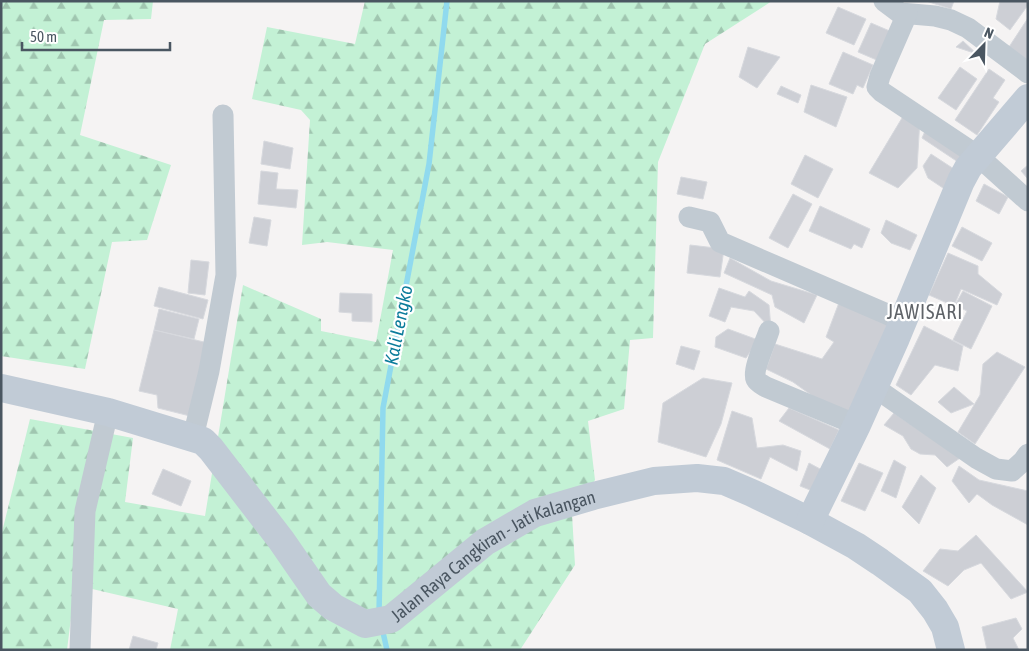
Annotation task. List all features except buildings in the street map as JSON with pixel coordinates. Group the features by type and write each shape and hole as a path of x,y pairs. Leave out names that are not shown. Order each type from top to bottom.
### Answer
{"street":[{"path":"884,1 900,13 934,16 959,24 1028,74"},
{"path":"906,14 877,87 978,156 1028,201"},
{"path":"810,521 857,425 903,321 953,198 968,168 1028,98"},
{"path":"192,437 209,372 226,275 223,115"},
{"path":"689,217 710,222 720,242 903,321"},
{"path":"769,331 756,369 757,381 766,387 857,425"},
{"path":"874,387 976,458 996,469 1012,471 1028,454"},
{"name":"Jalan Raya Cangkiran - Jati Kalangan","path":"1,388 108,412 203,441 281,540 318,595 333,607 378,621 485,542 535,513 646,483 697,478 724,481 810,521 856,546 902,577 920,591 936,610 945,626 951,650"},
{"path":"80,650 85,510 108,412"}],"green space":[{"path":"1,1 153,1 151,19 104,20 80,135 171,165 147,240 112,242 85,369 1,356"},
{"path":"365,1 772,1 705,44 658,162 653,338 630,340 624,409 588,421 595,480 572,514 575,565 520,650 170,650 178,609 75,585 67,650 1,650 1,536 30,419 133,438 125,502 205,516 243,285 321,319 321,331 376,342 393,250 327,242 302,245 310,120 301,110 252,99 267,27 355,44"}],"waterway":[{"name":"Kali Lengko","path":"379,614 383,408 429,164 447,1"},
{"name":"Kali Lengko","path":"382,628 387,650"}],"district":[{"name":"JAWISARI","path":"925,311"}]}
